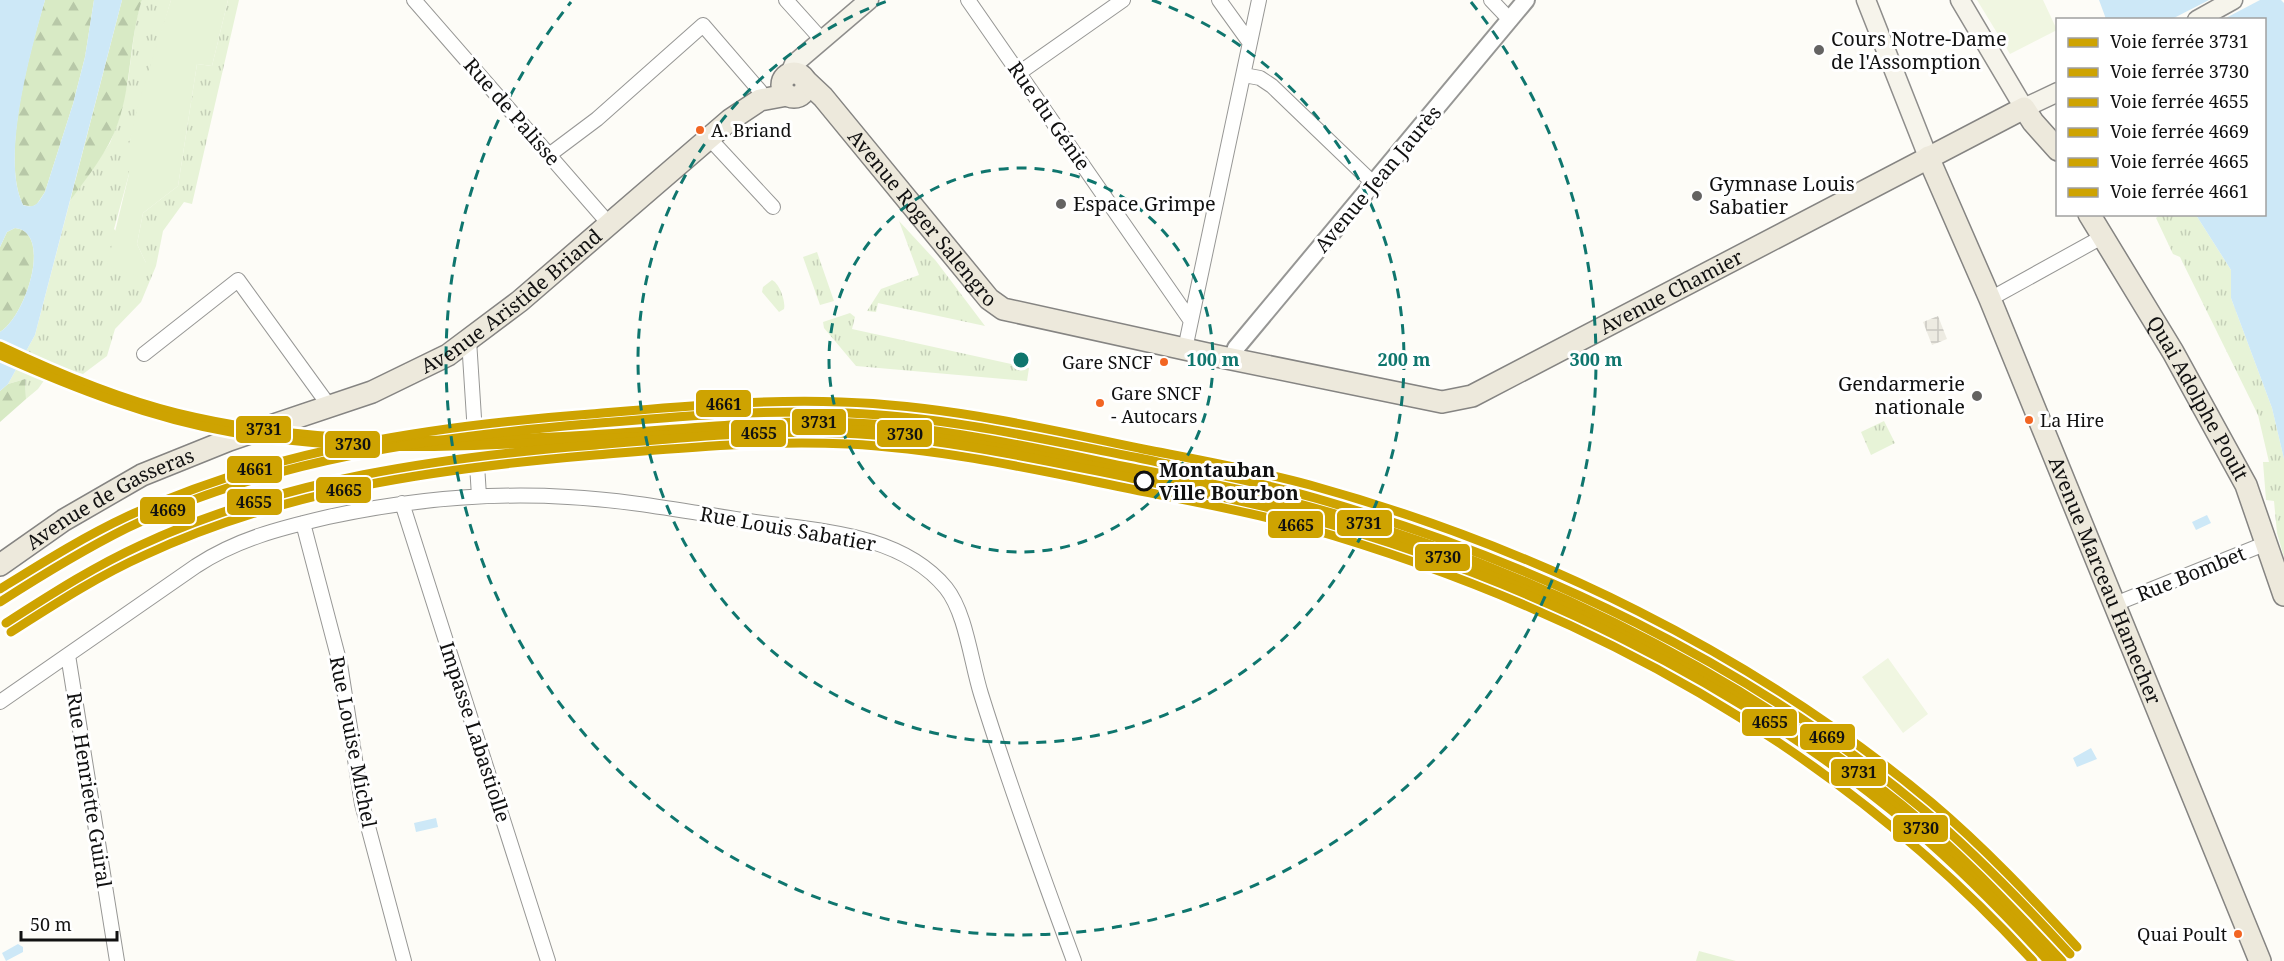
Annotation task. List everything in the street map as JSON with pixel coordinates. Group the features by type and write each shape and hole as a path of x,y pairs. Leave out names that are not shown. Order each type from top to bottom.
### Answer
{"main road":[{"name":"Avenue Aristide Briand","path":"730,120 796,79 822,40 870,0"},
{"name":"Avenue Marceau Hamecher","path":"1866,0 1928,157 1990,299 2259,961"},
{"path":"1960,0 2033,122 2056,148"},
{"path":"2201,18 2233,0"},
{"name":"Avenue Aristide Briand","path":"260,429 330,407 408,376 469,340 520,301 610,225 760,91 774,81 796,79"},
{"name":"Avenue Roger Salengro","path":"796,79 833,110 989,299 1004,309 1232,359"},
{"name":"Avenue Chamier","path":"1232,359 1430,401 1453,401 1472,396 1928,157 2056,93"},
{"name":"Quai Adolphe Poult","path":"2090,216 2173,352 2246,485 2284,595"},
{"name":"Avenue de Gasseras","path":"0,565 64,520 124,485 198,451 260,429"}],"street":[{"name":"Rue de Palisse","path":"414,0 610,225"},
{"path":"786,0 822,40"},
{"name":"Rue du Génie","path":"968,0 1191,321"},
{"path":"1019,73 1123,0"},
{"path":"1219,0 1250,43"},
{"path":"1185,349 1259,0"},
{"path":"1491,0 1510,20"},
{"name":"Avenue Jean Jaurès","path":"1232,359 1236,348 1526,0"},
{"path":"549,155 597,119 703,25 760,91"},
{"path":"1244,75 1260,78 1272,86 1374,184"},
{"path":"709,138 773,207"},
{"path":"1990,299 2102,237"},
{"path":"144,354 238,280 330,407"},
{"path":"469,340 479,496"},
{"name":"Rue Louis Sabatier","path":"0,702 214,554 242,541 303,523 402,503 479,496 582,498 836,534 889,548 911,557 931,571 955,603 980,690 1027,835 1074,961"},
{"name":"Impasse Labastiolle","path":"402,503 548,961"},
{"name":"Rue Louise Michel","path":"303,523 340,664 362,804 404,961"},
{"name":"Rue Bombet","path":"2115,604 2266,543"},
{"name":"Rue Henriette Guiral","path":"68,656 117,961"}],"green space":[{"path":"45,0 94,0 85,57 73,104 45,192 37,204 32,207 23,205 17,185 16,133 25,74"},
{"path":"122,0 142,0 123,108 109,144 70,201"},
{"path":"142,0 171,0 129,145 129,174 114,229 146,263 137,244 143,213 178,186 197,64 212,66 228,0 239,0 192,204 184,202 163,231 156,266 141,302 115,329 107,356 83,374 55,365 38,389 26,399 25,379 8,384 35,335 70,201 110,143 118,122 128,81 136,20"},
{"path":"171,0 228,0 212,66 197,64 178,186 143,213 137,244 146,263 140,277 107,265 129,174 129,145 138,105"},
{"path":"1977,0 2043,0 2056,31 2010,54"},
{"path":"2158,216 2197,216 2231,270 2231,298 2272,408 2284,459 2284,557 2277,533 2274,501 2266,500 2263,462 2269,462 2258,415 2180,257 2173,254 2156,218"},
{"path":"899,221 936,261 985,326 878,303 876,312 867,311 881,289 919,275"},
{"path":"15,228 26,233 32,244 34,258 32,276 19,310 0,332 0,247 7,232"},
{"path":"817,252 834,301 820,305 803,257"},
{"path":"772,280 783,297 784,309 779,312 762,292 763,287"},
{"path":"850,313 855,317 852,329 1029,368 1027,381 856,366 824,328 823,322"},
{"path":"25,379 26,399 0,422 0,391 8,384"},
{"path":"1884,421 1895,443 1871,455 1861,432"},
{"path":"1888,658 1928,714 1903,733 1862,677"},
{"path":"1699,951 1736,961 1696,961"}],"shaded area":[{"path":"1938,316 1947,339 1932,345 1923,322"}],"water":[{"path":"0,0 45,0 32,47 16,133 17,185 23,205 31,206 37,204 45,192 73,104 85,57 94,0 122,0 35,335 8,384 0,391 0,332 19,310 32,276 34,258 32,244 26,233 15,228 7,232 0,247"},
{"path":"2099,0 2281,0 2284,3 2284,459 2272,408 2231,298 2231,270 2197,216 2266,216 2266,18 2106,18"},
{"path":"2207,515 2211,523 2196,530 2192,522"},
{"path":"2091,748 2097,759 2077,767 2073,758"},
{"path":"436,818 438,827 416,832 414,823"},
{"path":"18,944 23,947 23,952 6,961 2,953"}],"pier":[{"path":"2209,0 2260,0 2226,18 2174,18"}],"rail line":[{"name":"3731","path":"0,346 87,384 154,407 228,424 279,431 331,437 486,440 794,422 862,423 940,431 1017,444 1296,503 1377,527 1458,555 1537,587 1615,623 1764,706 1834,754 1902,805 1985,880 2062,961"},
{"name":"3730","path":"0,355 113,401 172,419 231,432 306,442 381,446 456,446 755,430 865,430 934,437 1037,455 1219,491 1332,520 1404,543 1547,599 1616,631 1750,705 1814,747 1900,811 1968,872 2052,961"},
{"name":"4661","path":"0,589 95,533 128,516 183,493 240,473 355,444 532,419 747,403 879,404 993,419 1269,475 1394,510 1558,573 1638,611 1716,653 1791,699 1863,749 1932,803 1970,837 2077,947"},
{"name":"4669","path":"0,602 94,545 181,504 237,484 295,468 411,444 529,429 718,414 783,412 885,415 994,430 1227,476 1315,498 1479,553 1558,586 1636,623 1712,664 1786,709 1857,758 1925,811 1963,845 2018,898 2070,954"},
{"name":"4655","path":"6,623 106,563 195,522 250,503 364,475 479,456 687,437 749,434 810,432 877,435 985,449 1214,495 1301,516 1384,541 1465,570 1624,639 1700,680 1774,725 1845,775 1913,828 1948,859 2048,961"},
{"name":"4665","path":"11,632 110,572 199,532 253,513 366,485 538,460 722,445 848,444 955,455 1218,506 1304,527 1408,560 1509,598 1606,643 1700,693 1789,750 1875,813 1956,883 2033,961"}],"place":[{"name":"Cours Notre-Dame de l'Assomption","path":"1819,50"},
{"name":"A. Briand","path":"700,130"},
{"name":"Gymnase Louis Sabatier","path":"1697,196"},
{"name":"Espace Grimpe","path":"1061,204"},
{"name":"Gare SNCF","path":"1164,362"},
{"name":"Gendarmerie nationale","path":"1977,396"},
{"name":"Gare SNCF - Autocars","path":"1100,403"},
{"name":"La Hire","path":"2029,420"},
{"name":"Montauban Ville Bourbon","path":"1144,481"},
{"name":"Quai Poult","path":"2238,934"}]}
